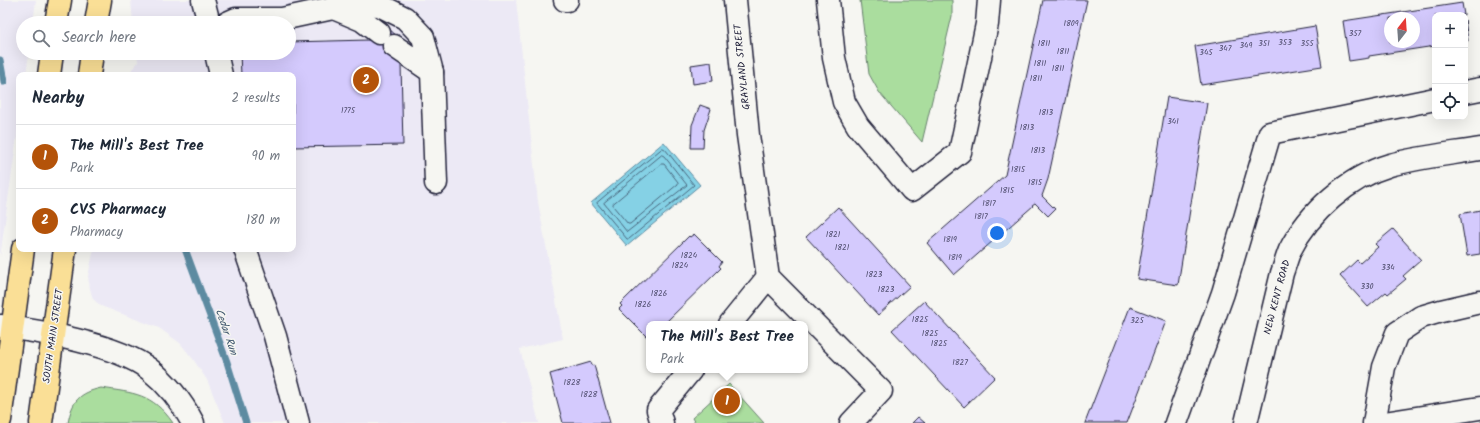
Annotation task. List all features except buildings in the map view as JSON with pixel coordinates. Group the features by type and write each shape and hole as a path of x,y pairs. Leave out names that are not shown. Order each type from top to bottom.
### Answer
{"main road":[{"path":"57,16 60,0"},
{"path":"97,16 100,0"},
{"path":"49,72 51,60"},
{"path":"89,72 91,60"},
{"path":"0,420 6,327 23,252"},
{"name":"SOUTH MAIN STREET","path":"41,423 65,252"}],"street":[{"path":"203,0 207,16"},
{"name":"GRAYLAND STREET","path":"735,0 748,135 768,277"},
{"path":"828,0 834,58 844,102 858,126 912,190 960,152 988,24 989,0"},
{"path":"296,16 357,4 379,5 405,18 423,37 432,72 436,183"},
{"path":"333,8 362,20 386,40 432,72"},
{"path":"218,60 220,72"},
{"path":"1468,91 1480,89"},
{"path":"1176,423 1223,293 1270,133 1432,99"},
{"name":"NEW KENT ROAD","path":"1246,423 1282,273 1291,250 1304,228 1320,209 1343,188 1388,166 1406,161 1480,149"},
{"path":"246,252 275,336 298,423"},
{"path":"732,321 768,277 881,391 851,423"},
{"path":"1374,423 1384,367 1398,333 1421,317 1480,302"},
{"path":"6,327 53,336 106,349 135,361 148,369 168,386 185,408 193,423"},
{"path":"662,423 658,410 689,373"},
{"path":"1384,423 1480,408"}],"shaded area":[{"path":"0,0 36,0 34,16 16,16 16,60 28,60 26,72 16,72 16,143 0,257"},
{"path":"131,0 516,0 538,202 563,339 520,349 539,423 225,423 207,380 180,343 159,328 101,306 93,299 88,276 93,252 296,252 296,72 131,72 138,60 296,60 296,16 132,16"}],"green space":[{"path":"860,0 952,0 952,16 922,142 879,92 869,74"},
{"path":"729,384 764,423 695,423 692,418"},
{"path":"101,388 123,391 142,396 158,406 173,423 68,423 74,404 78,399 87,392"}],"water":[{"path":"664,142 700,185 627,246 591,203"}],"waterway":[{"name":"Cedar Run","path":"0,60 4,82"},
{"name":"Cedar Run","path":"186,252 227,362 246,423"}],"place":[{"name":"CVS Pharmacy","path":"366,80"},
{"name":"The Mill's Best Tree","path":"727,401"}]}
